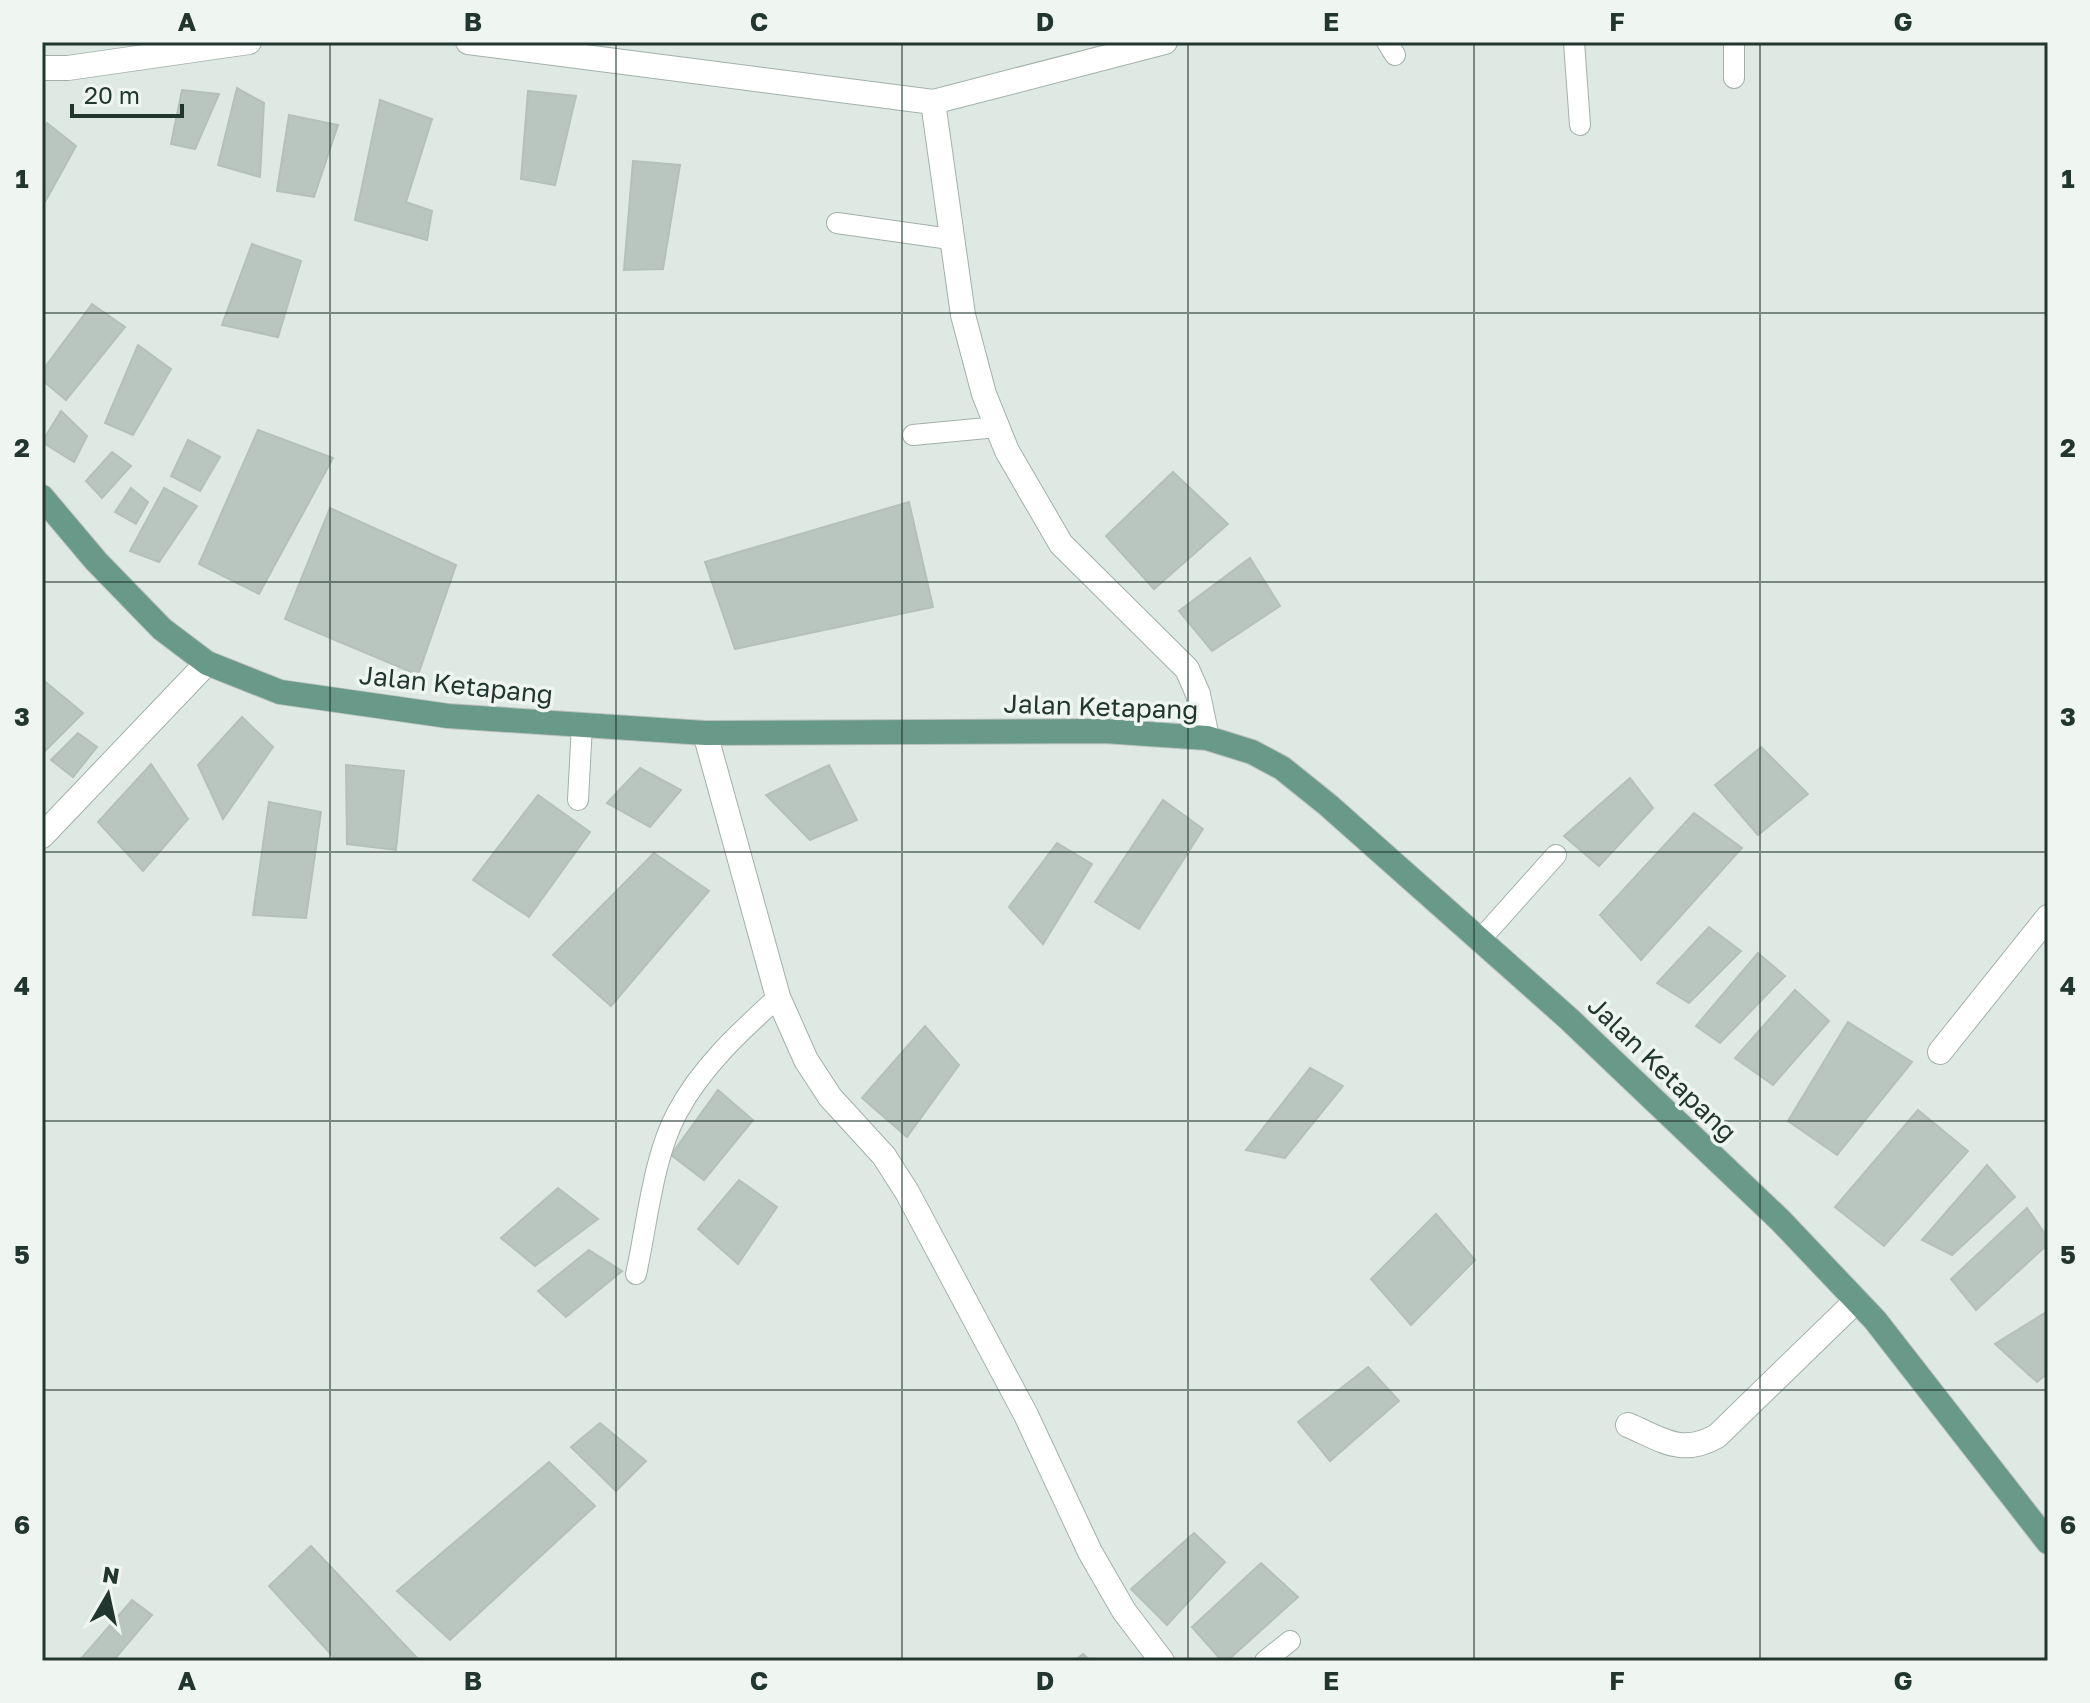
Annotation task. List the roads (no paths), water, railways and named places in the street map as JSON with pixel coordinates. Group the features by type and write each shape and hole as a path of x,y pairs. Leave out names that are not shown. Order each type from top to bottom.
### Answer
{"main road":[{"name":"Jalan Ketapang","path":"42,497 96,561 162,629 207,663 280,692 448,716 705,733 1104,731 1207,738 1252,752 1282,768 1480,940 1569,1019 1780,1220 1856,1301 1963,1429 2048,1542"}],"street":[{"path":"42,68 68,68 148,50 249,42"},
{"path":"468,42 933,102 1165,42"},
{"path":"933,102 963,315 984,394 997,427 1035,503 1061,544 1187,669 1198,694 1207,738"},
{"path":"42,836 207,663"},
{"path":"705,733 778,997 806,1060 830,1097 884,1156 937,1242 1090,1552 1124,1611 1162,1661"},
{"path":"1940,1052 2048,917"},
{"path":"1628,1425 1678,1447 1698,1447 1717,1436 1856,1301"}],"lane":[{"path":"1574,42 1580,125"},
{"path":"1734,42 1734,78"},
{"path":"837,223 950,239"},
{"path":"913,435 997,427"},
{"path":"578,800 582,725"},
{"path":"1480,940 1556,855"},
{"path":"636,1274 665,1142 677,1111 728,1043 778,997"},
{"path":"1265,1661 1290,1641"}]}
